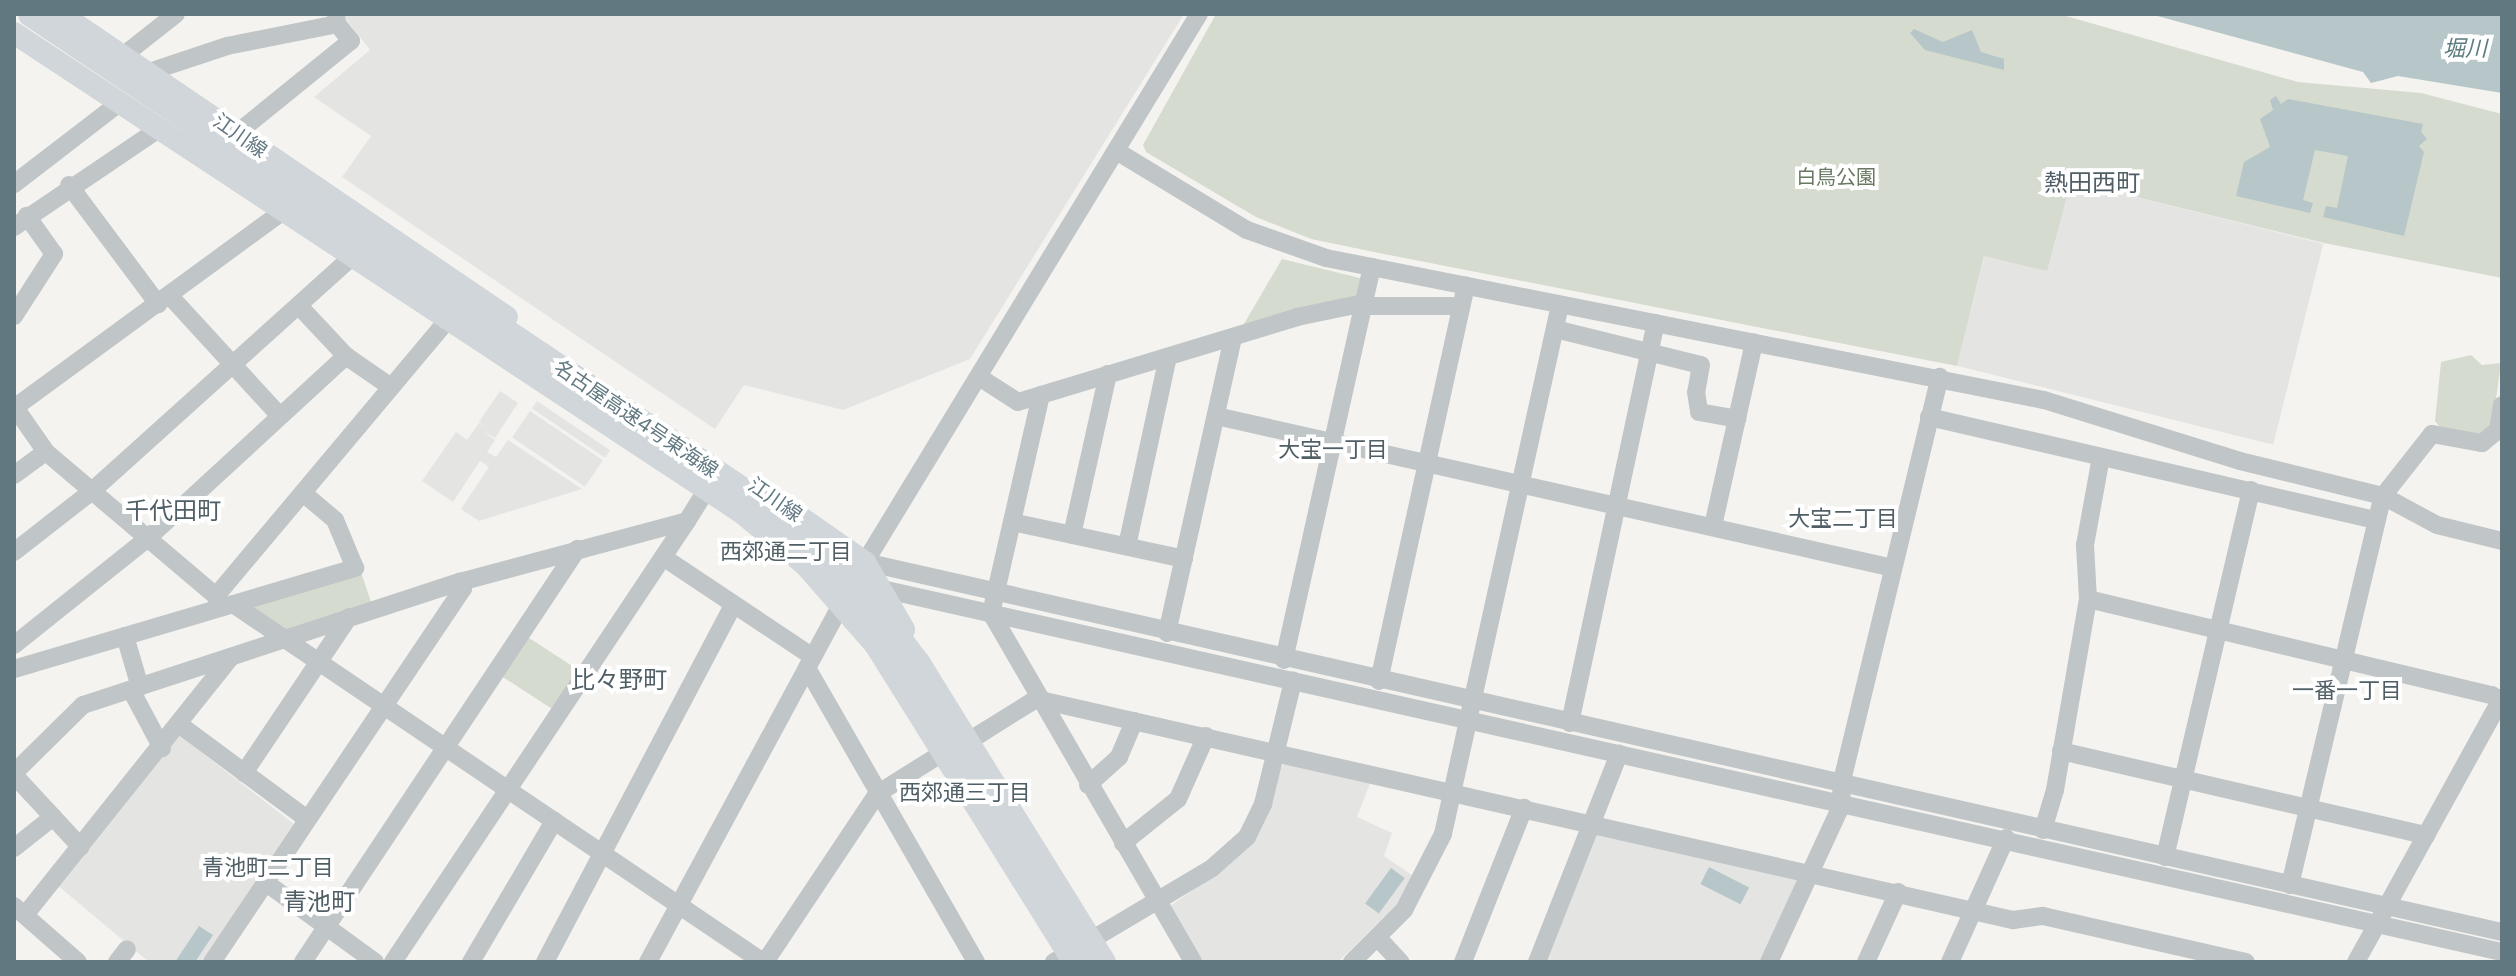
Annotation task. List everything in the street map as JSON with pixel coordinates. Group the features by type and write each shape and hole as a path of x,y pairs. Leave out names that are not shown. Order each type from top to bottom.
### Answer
{"highway":[{"name":"名古屋高速4号東海線","path":"31,14 750,495 819,549 873,605 918,664 1100,954"},
{"name":"名古屋高速4号東海線","path":"14,24 740,509 806,563 902,678 1066,960"}],"main road":[{"name":"江川線","path":"61,14 865,562 1100,954"},
{"name":"江川線","path":"14,33 447,321 708,488 850,589 1066,960"}],"street":[{"path":"124,55 176,14"},
{"path":"648,962 865,562 1118,152 1199,14"},
{"path":"149,72 227,46 336,19 351,41 236,134"},
{"path":"14,184 119,103"},
{"path":"14,316 54,254 20,222 69,185 159,129"},
{"path":"1118,152 1264,238 1372,267 2044,400 2240,461 2383,496 2437,525 2502,541"},
{"path":"69,185 163,300 230,362 280,416"},
{"path":"282,212 14,407 46,452 223,602 285,640 764,962 877,794 944,752"},
{"path":"14,552 92,491 230,362 300,307 351,258"},
{"path":"1284,660 1372,267"},
{"path":"1379,681 1466,285"},
{"path":"979,377 1018,402 1233,337 1364,305 1461,306"},
{"path":"1352,962 1378,938 1427,873 1455,792 1560,305"},
{"path":"300,307 346,356 391,387"},
{"path":"223,602 303,493 447,321"},
{"path":"1570,723 1656,323"},
{"path":"1555,329 1701,365 1696,392 1699,412 1737,419"},
{"path":"1167,633 1233,337"},
{"path":"1713,526 1754,343"},
{"path":"14,645 148,538 346,356"},
{"path":"1127,546 1168,357"},
{"path":"1072,535 1108,374"},
{"path":"1769,962 1842,795 1940,377"},
{"path":"1041,395 993,604 1036,699 1193,962"},
{"path":"2290,885 2383,496 2432,434 2482,443 2498,430 2502,405"},
{"path":"1216,416 1893,568"},
{"path":"1929,417 2375,520"},
{"path":"14,475 46,452"},
{"path":"2043,830 2061,751 2088,599 2085,545 2101,457"},
{"path":"393,962 708,488"},
{"path":"2165,857 2251,490"},
{"path":"17,664 125,636 223,602 355,568 335,520 303,493"},
{"path":"81,847 14,774 83,705 460,582 687,521"},
{"path":"1012,522 1184,559"},
{"path":"303,962 577,549"},
{"path":"663,557 810,662 877,794 976,962"},
{"path":"865,562 993,604 1293,681 1472,711 1570,723 2006,838 2502,952"},
{"path":"212,962 463,589 460,582"},
{"path":"850,589 878,587 1167,633 1379,681 1619,754 2043,830 2502,932"},
{"path":"2088,599 2343,658 2492,695 2501,701 2356,962"},
{"path":"545,962 733,605"},
{"path":"244,773 349,617"},
{"path":"125,636 135,689 162,748"},
{"path":"78,962 19,911 81,847 231,657"},
{"path":"1066,960 1100,954 1157,902 1227,857 1247,837 1259,816 1293,681"},
{"path":"972,739 1036,699 1811,871 2017,921 2043,916 2246,962"},
{"path":"1088,785 1119,757 1134,721"},
{"path":"180,725 307,819"},
{"path":"1123,843 1178,799 1206,736"},
{"path":"2061,751 2426,835"},
{"path":"1537,962 1619,754"},
{"path":"1463,962 1524,808"},
{"path":"14,848 53,817"},
{"path":"471,962 554,821"},
{"path":"1950,962 2006,838"},
{"path":"265,882 375,962"},
{"path":"1866,962 1898,892"},
{"path":"1378,938 1400,962"}],"shaded area":[{"path":"342,14 1184,14 970,359 843,410 744,385 715,429 342,177 371,136 314,97 370,50"},
{"path":"2007,165 2323,244 2273,445 1957,366"},
{"path":"500,391 518,403 495,438 483,431 495,440 487,452 496,457 508,440 582,489 479,521 461,509 489,467 480,461 453,502 422,481 456,432 467,440 479,423 486,428 479,422"},
{"path":"537,401 610,450 605,458 532,408"},
{"path":"530,411 603,460 585,487 512,438"},
{"path":"179,735 294,824 201,962 149,962 56,884"},
{"path":"1285,762 1371,781 1357,817 1392,833 1384,856 1415,877 1396,905 1338,962 1203,962 1170,906 1216,874"},
{"path":"1593,831 1794,876 1797,881 1760,962 1541,962"}],"green space":[{"name":"白鳥公園","path":"1216,14 2066,16 2298,82 2421,93 2502,114 2502,278 2324,243 2071,181 2047,271 1984,256 1957,366 1379,253 1311,239 1256,217 1146,152 1143,145"},
{"path":"1282,259 1364,279 1360,300 1241,329"},
{"path":"2471,355 2482,365 2501,363 2492,427 2478,436 2441,429 2435,421 2441,362"},
{"path":"361,572 372,605 290,633 252,612 254,602"},
{"path":"526,636 580,671 554,710 500,675"}],"water":[{"name":"堀川","path":"2150,14 2502,14 2502,93 2398,76 2371,83 2363,72"},
{"path":"1914,29 1943,42 1972,30 1981,52 2004,59 2004,70 1925,50 1910,33"},
{"path":"2276,96 2281,104 2288,99 2423,124 2421,132 2427,139 2419,146 2424,152 2404,236 2323,217 2326,206 2337,208 2348,156 2315,150 2303,200 2313,203 2310,213 2236,196 2244,162 2270,147 2260,119 2273,110 2270,100"},
{"path":"1709,867 1749,887 1740,904 1700,884"},
{"path":"1391,868 1405,878 1379,914 1365,904"},
{"path":"199,926 213,935 195,962 175,962"}],"district":[{"name":"熱田西町","path":"2092,183"},
{"name":"大宝一丁目","path":"1333,450"},
{"name":"千代田町","path":"173,511"},
{"name":"大宝二丁目","path":"1843,519"},
{"name":"西郊通二丁目","path":"786,552"},
{"name":"比々野町","path":"619,680"},
{"name":"一番一丁目","path":"2347,691"},
{"name":"西郊通三丁目","path":"965,793"},
{"name":"青池町二丁目","path":"268,868"},
{"name":"青池町","path":"319,902"}]}
